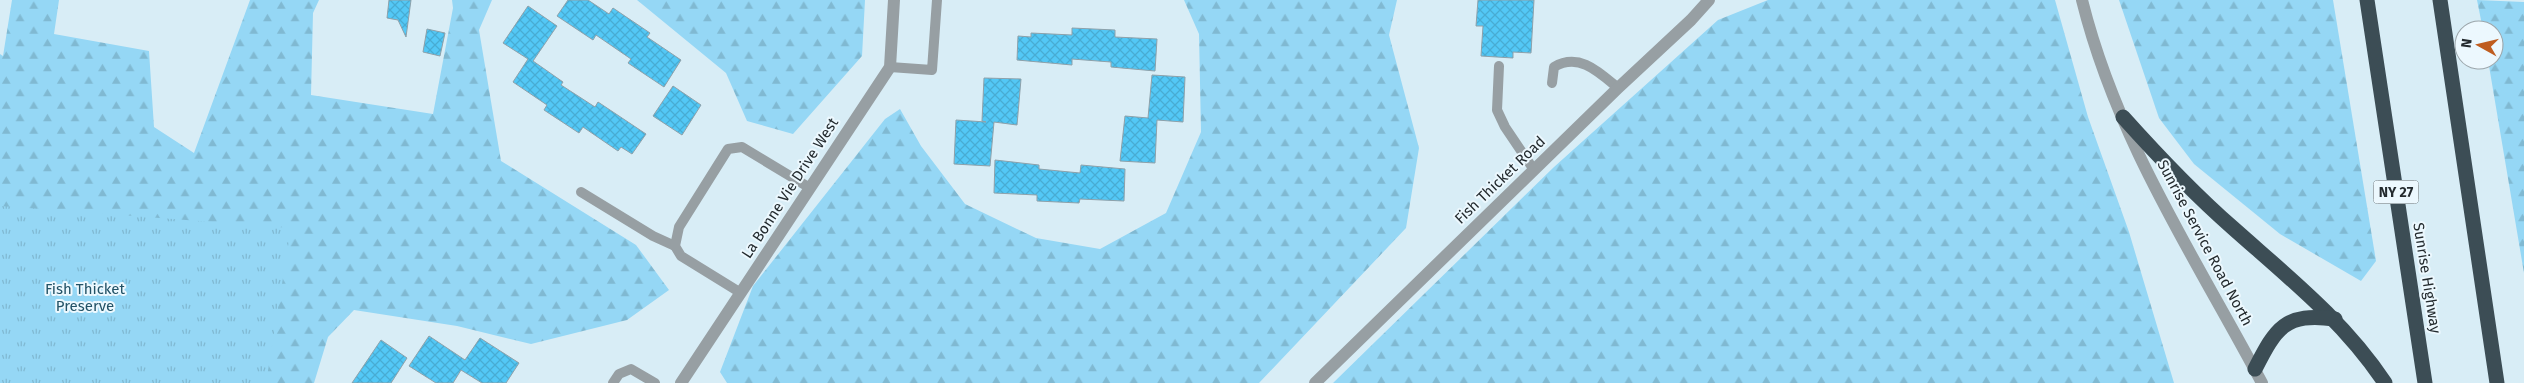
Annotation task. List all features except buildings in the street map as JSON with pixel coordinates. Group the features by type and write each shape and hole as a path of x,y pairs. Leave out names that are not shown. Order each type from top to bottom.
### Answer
{"highway":[{"name":"Sunrise Highway","path":"2367,0 2425,383"},
{"path":"2440,0 2497,383"},
{"path":"2123,117 2203,201 2297,283 2335,319 2356,343 2385,383"},
{"path":"2255,369 2268,344 2283,325 2304,317 2335,319"}],"street":[{"path":"890,67 894,0"},
{"name":"Fish Thicket Road","path":"1315,383 1618,88 1691,20 1709,0"},
{"name":"Sunrise Service Road North","path":"2082,0 2095,45 2123,117 2162,204 2262,383"},
{"name":"La Bonne Vie Drive West","path":"681,383 890,67"}],"lane":[{"path":"890,67 932,70 938,0"},
{"path":"1552,82 1554,67 1563,62 1580,62 1592,66 1618,88"},
{"path":"1499,66 1497,110 1504,127 1534,170"},
{"path":"674,246 679,227 728,149 742,147 810,188"},
{"path":"581,192 652,236 674,246 681,256 741,292"},
{"path":"613,383 619,374 631,369 655,383"}],"green space":[{"path":"12,0 59,0 54,34 149,51 154,127 194,153 250,0 319,0 313,13 311,95 433,114 453,8 452,0 492,0 479,30 501,161 636,245 669,290 627,320 531,344 457,326 354,310 328,337 314,383 0,383 0,54 3,56"},
{"path":"637,0 865,0 862,56 793,134 747,121 726,73"},
{"path":"1184,0 1397,0 1389,35 1419,148 1406,228 1259,383 727,383 720,372 753,286 885,119 900,109 921,146 965,204 1036,238 1100,249 1166,213 1201,132 1199,34"},
{"path":"1768,0 2055,0 2088,117 2129,232 2174,383 1333,383 1554,167 1718,20"},
{"path":"2119,0 2333,0 2376,261 2361,281 2280,234 2194,164 2159,118"},
{"path":"2477,0 2524,2 2524,273 2490,70 2504,70 2504,20 2481,20"},
{"name":"Fish Thicket Preserve","path":"0,206 291,228 266,383 0,383"}]}
